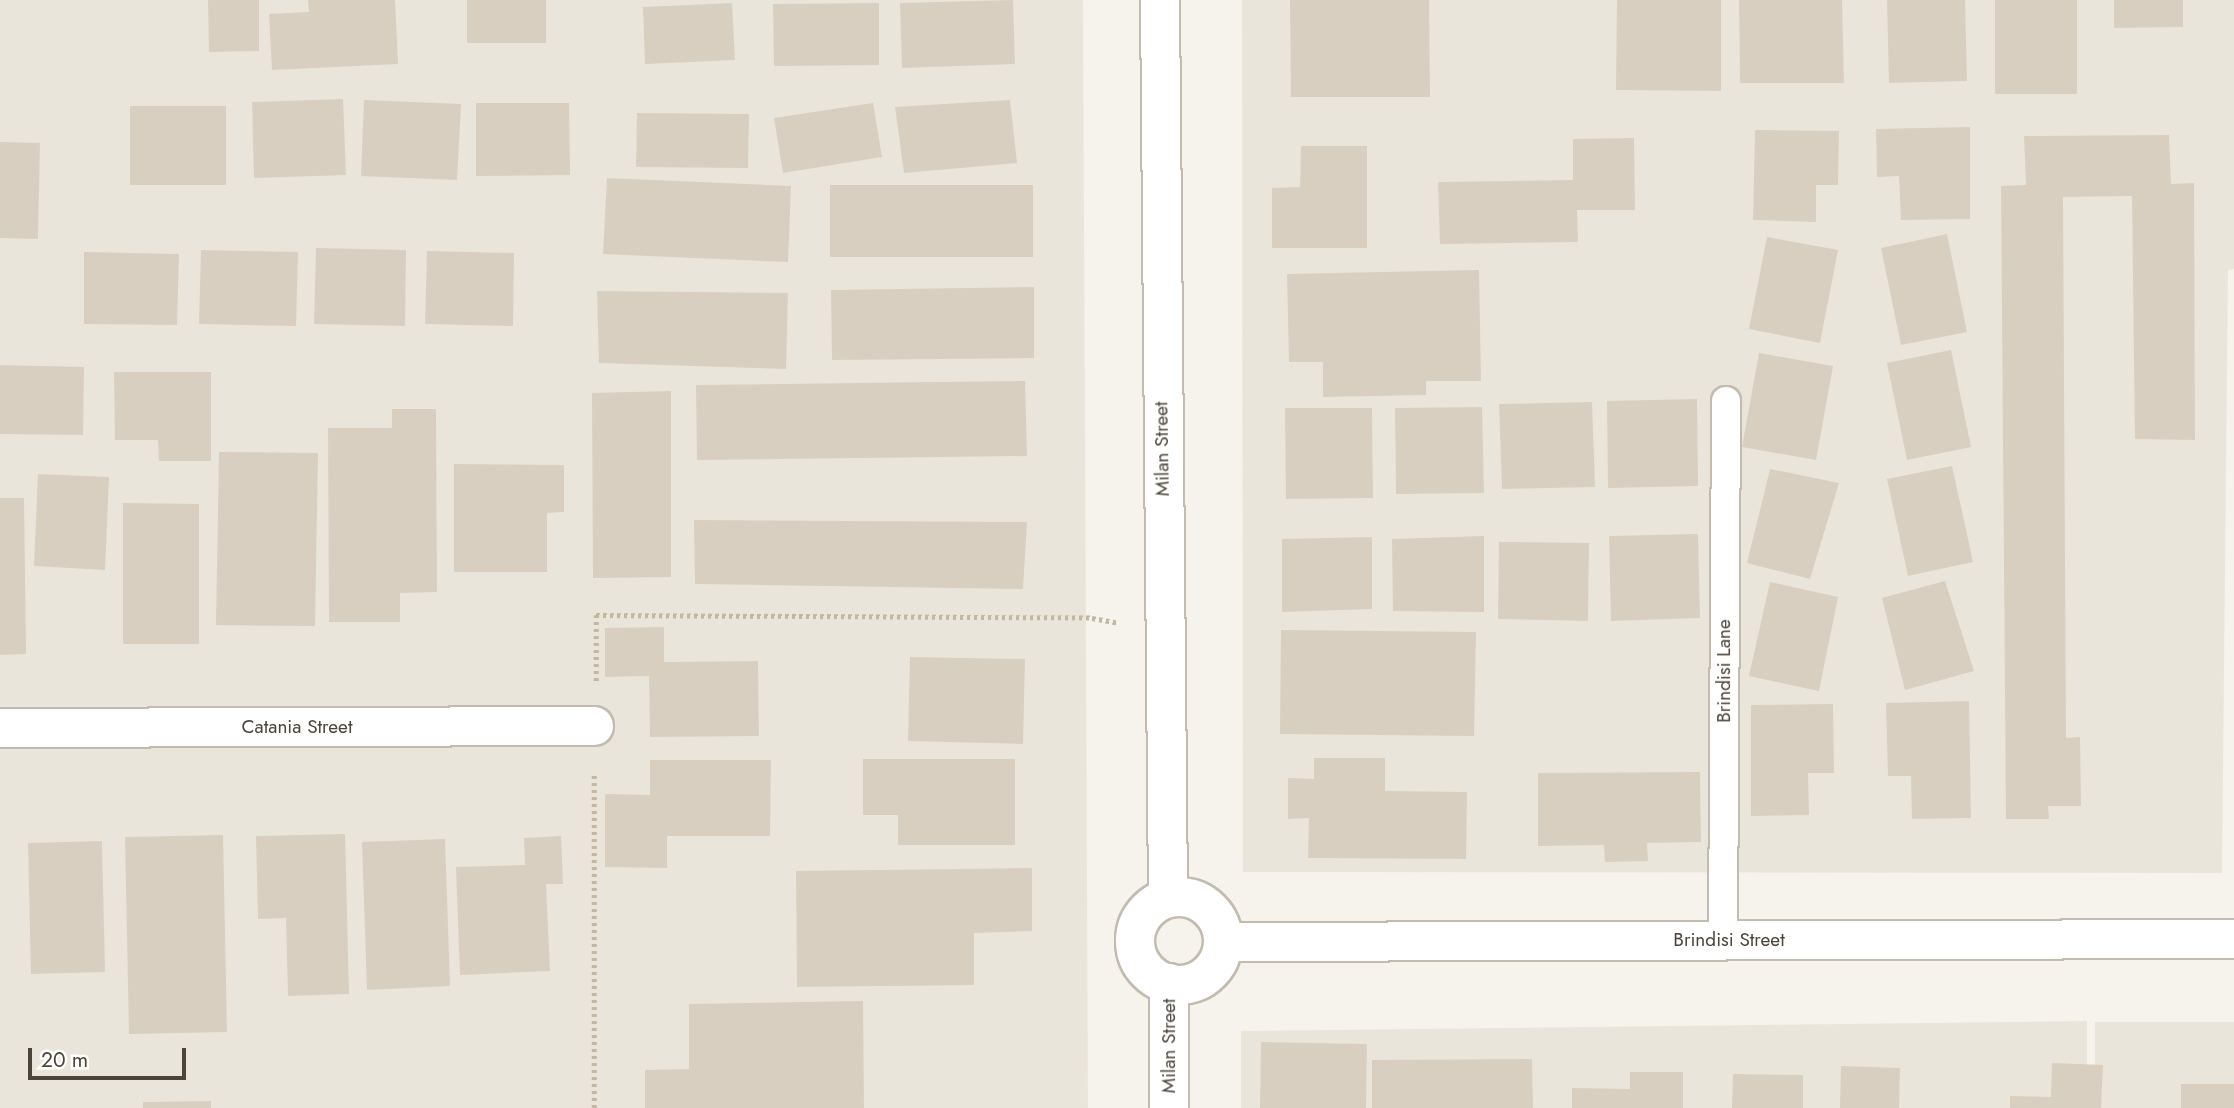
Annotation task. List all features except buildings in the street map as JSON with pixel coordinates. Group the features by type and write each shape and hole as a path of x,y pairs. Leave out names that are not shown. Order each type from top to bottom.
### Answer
{"street":[{"name":"Milan Street","path":"1160,0 1168,898"},
{"name":"Catania Street","path":"0,728 594,726"},
{"path":"1182,897 1206,906 1216,916 1223,942 1221,955 1206,976 1181,985 1169,983 1144,969 1135,942 1144,915 1168,898 1182,897"},
{"name":"Brindisi Street","path":"1223,942 2234,939"},
{"name":"Milan Street","path":"1169,983 1169,1108"}],"lane":[{"name":"Brindisi Lane","path":"1723,940 1726,401"}],"path":[{"path":"594,1108 596,615 1092,618 1164,633"}],"shaded area":[{"path":"0,0 1083,0 1088,1108 0,1108"},
{"path":"1242,0 2234,0 2234,269 2228,270 2222,873 1243,872"},
{"path":"2087,1021 2087,1108 1241,1108 1241,1031"},
{"path":"2095,1022 2234,1022 2234,1108 2095,1108"}]}
